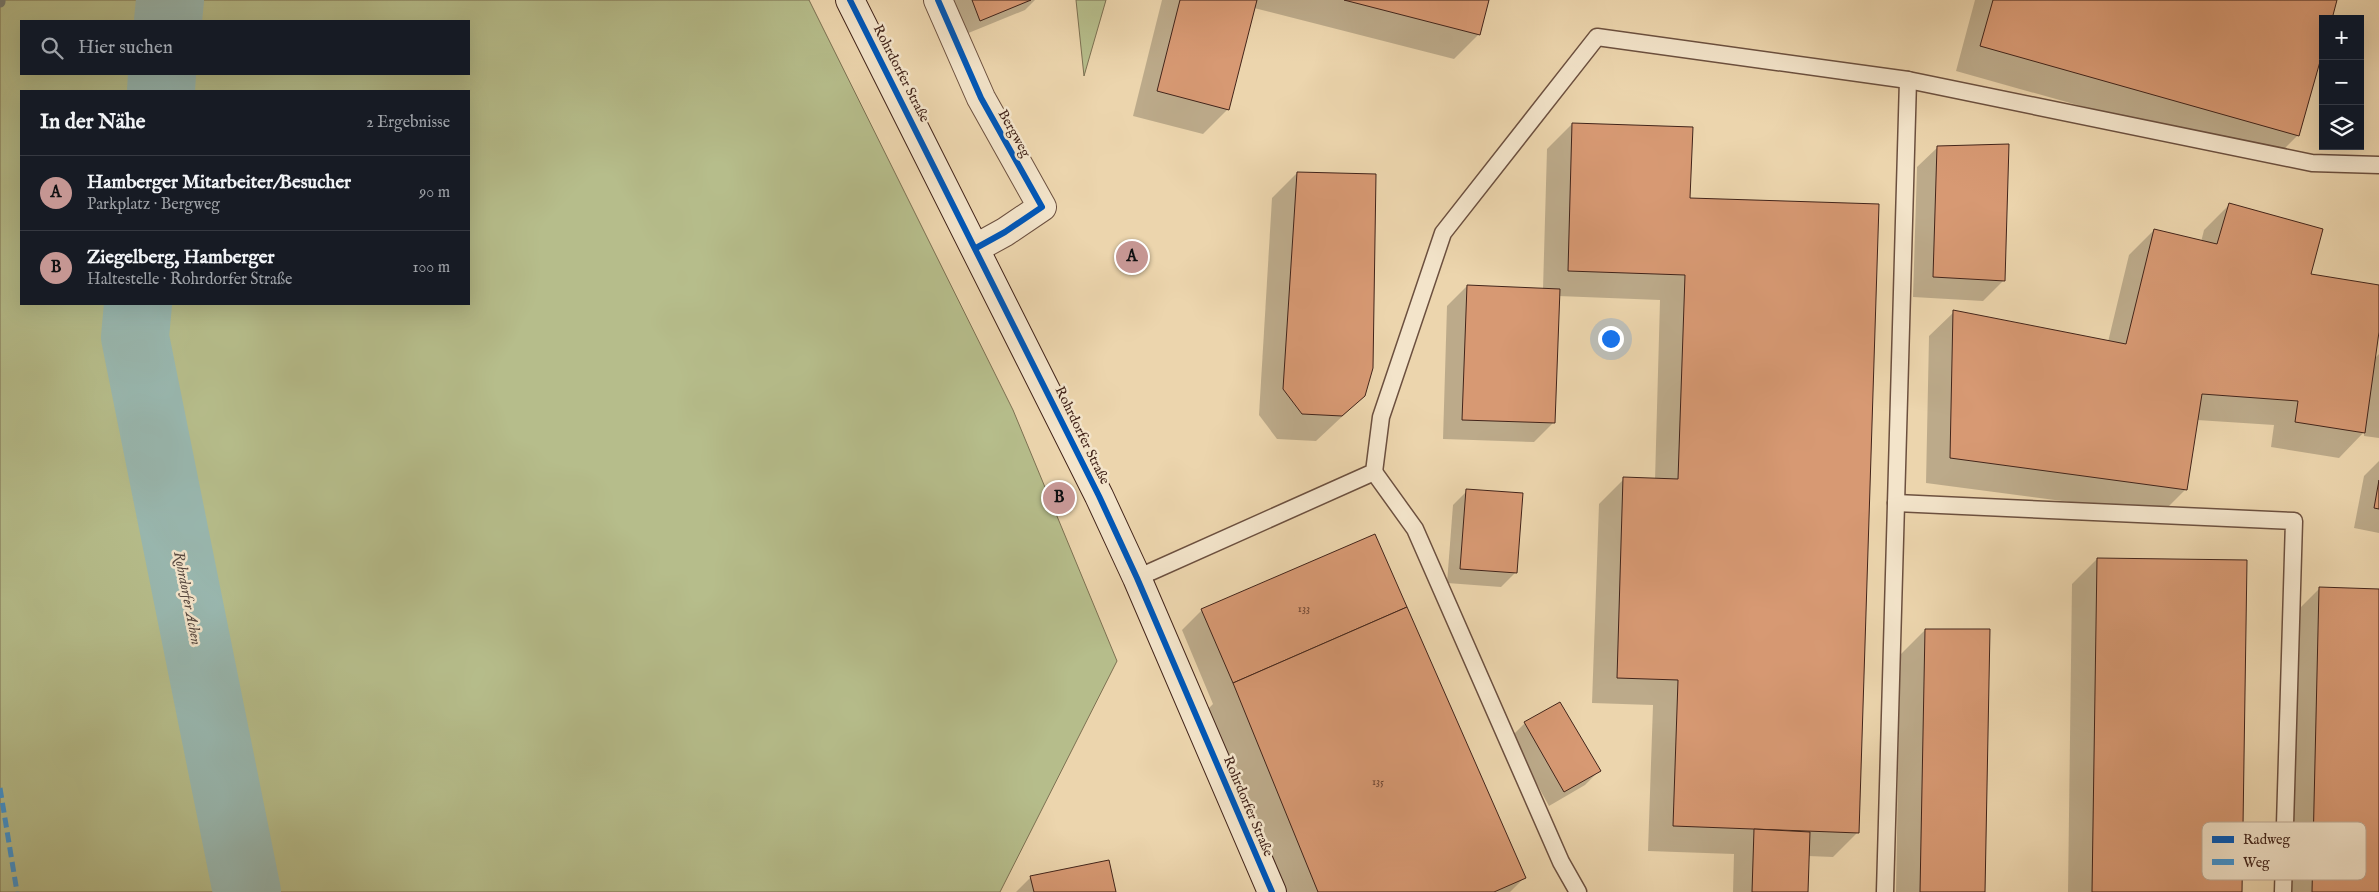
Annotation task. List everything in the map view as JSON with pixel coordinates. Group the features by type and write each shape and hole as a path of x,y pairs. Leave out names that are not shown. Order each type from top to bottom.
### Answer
{"main road":[{"name":"Rohrdorfer Straße","path":"850,0 1081,458 1137,578 1272,892"},
{"name":"Bergweg","path":"938,0 980,98 1042,207 1006,232 976,248"}],"lane":[{"path":"1578,892 1557,853 1415,529 1374,472 1381,417 1443,233 1596,37 1908,80 2312,163 2379,165"},
{"path":"1885,892 1908,80"},
{"path":"1137,578 1374,472"},
{"path":"1896,503 2294,521 2285,822"}],"green space":[{"path":"0,0 809,0 1013,410 1117,661 1000,892 0,892"},
{"path":"1076,0 1106,0 1084,76"}],"building":[{"path":"972,0 1031,0 980,21"},
{"path":"1180,0 1257,0 1229,110 1157,91"},
{"path":"1344,0 1489,0 1480,35"},
{"path":"1993,0 2337,0 2333,15 2319,15 2319,65 2299,136 1980,46"},
{"path":"1572,123 1693,127 1690,198 1879,204 1859,833 1673,826 1678,680 1617,678 1623,477 1678,479 1685,275 1568,271"},
{"path":"2009,144 2005,281 1933,277 1937,146"},
{"path":"1297,172 1376,174 1373,368 1365,396 1342,416 1302,414 1283,389"},
{"path":"2229,203 2323,229 2311,274 2379,285 2379,332 2365,433 2295,422 2298,401 2202,394 2187,490 1950,458 1953,310 2126,344 2154,229 2217,244"},
{"path":"1467,285 1560,289 1555,423 1462,420"},
{"path":"2379,480 2379,509 2374,508"},
{"path":"1466,489 1523,493 1517,573 1460,569"},
{"path":"1375,534 1407,607 1233,683 1201,609"},
{"path":"2097,558 2247,560 2243,822 2202,822 2202,880 2242,880 2242,892 2092,892"},
{"path":"2319,587 2379,589 2379,892 2312,892 2312,880 2366,880 2366,822 2314,822"},
{"path":"1407,607 1526,878 1494,892 1318,892 1233,683"},
{"path":"1925,629 1990,629 1985,892 1920,892"},
{"path":"1560,702 1601,771 1564,792 1524,722"},
{"path":"1754,829 1810,832 1808,892 1752,892"},
{"path":"1109,860 1116,892 1034,892 1030,876"}],"waterway":[{"name":"Rohrdorfer Achen","path":"168,20 170,0"},
{"name":"Rohrdorfer Achen","path":"161,90 162,75"},
{"name":"Rohrdorfer Achen","path":"138,305 135,337 247,892"}],"marked path":[{"path":"0,788 17,892"}],"cycle path":[{"path":"850,0 1099,496 1137,578 1272,892"},
{"path":"938,0 981,98 1042,207 1005,232 976,248"}],"place":[{"name":"Hamberger Mitarbeiter/Besucher","path":"1132,257"},
{"name":"Ziegelberg, Hamberger","path":"1059,498"}]}
